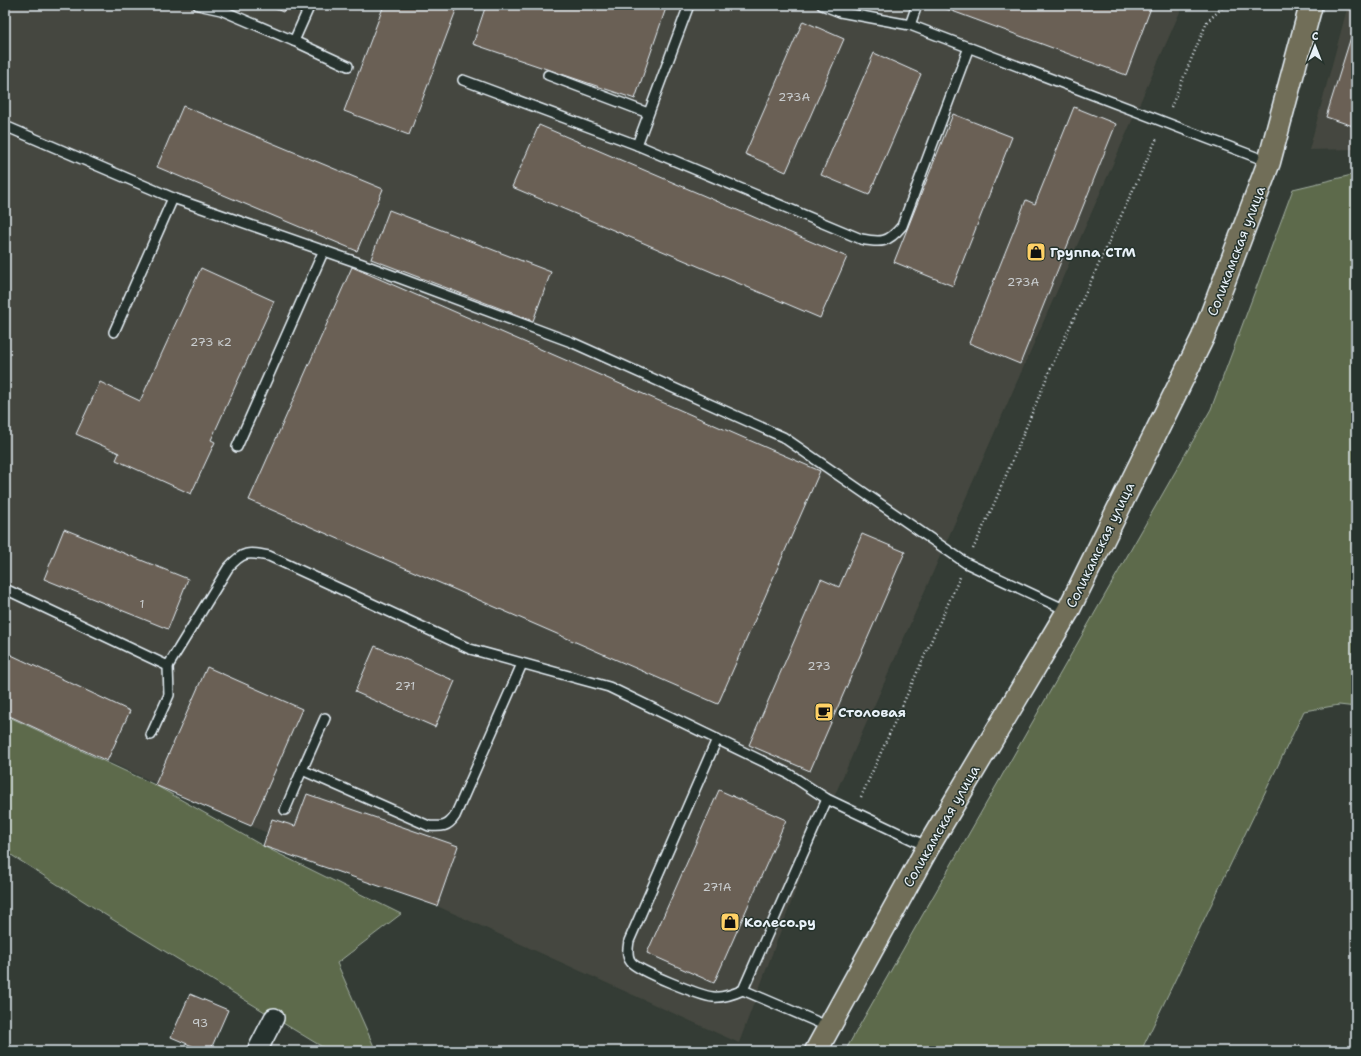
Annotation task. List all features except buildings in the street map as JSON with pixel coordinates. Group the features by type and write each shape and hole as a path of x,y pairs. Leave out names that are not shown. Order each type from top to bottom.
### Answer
{"main road":[{"name":"Соликамская улица","path":"816,1051 928,847 1068,611 1203,337 1269,162 1311,5"}],"street":[{"path":"257,1051 274,1018"}],"lane":[{"path":"198,5 221,10 348,66"},
{"path":"294,41 310,5"},
{"path":"637,145 689,5"},
{"path":"822,5 840,12 910,25 1269,162"},
{"path":"910,25 918,5"},
{"path":"463,80 637,145 861,239 879,242 893,238 902,226 969,47"},
{"path":"548,75 648,113"},
{"path":"5,126 172,198 324,250 571,342 783,437 966,562 1068,611"},
{"path":"114,332 172,198"},
{"path":"238,447 324,250"},
{"path":"151,735 169,695 168,666 228,568 238,556 250,552 269,556 470,649 609,687 789,774 826,799 928,847"},
{"path":"5,589 168,666"},
{"path":"302,770 429,826 440,827 450,824 455,816 522,664"},
{"path":"285,810 325,718"},
{"path":"717,740 629,941 627,953 631,962 640,969 698,994 714,997 730,995 743,990 829,1027"},
{"path":"743,990 826,799"}],"path":[{"path":"855,812 966,562 994,504 1053,363 1164,122 1207,22 1225,5"}],"shaded area":[{"path":"5,5 1183,5 811,849 739,1043 437,906 251,826 5,715"},
{"path":"1348,5 1356,5 1356,149 1309,150"}],"green space":[{"path":"1356,174 1356,707 1339,705 1304,711 1141,1051 845,1051 1211,409 1293,189"},
{"path":"5,715 155,785 263,846 401,914 337,963 376,1051 329,1051 115,921 5,851"}],"place":[{"name":"Группа СТМ","path":"1036,252"},
{"name":"Столовая","path":"824,712"},
{"name":"Колесо.ру","path":"730,922"}]}
